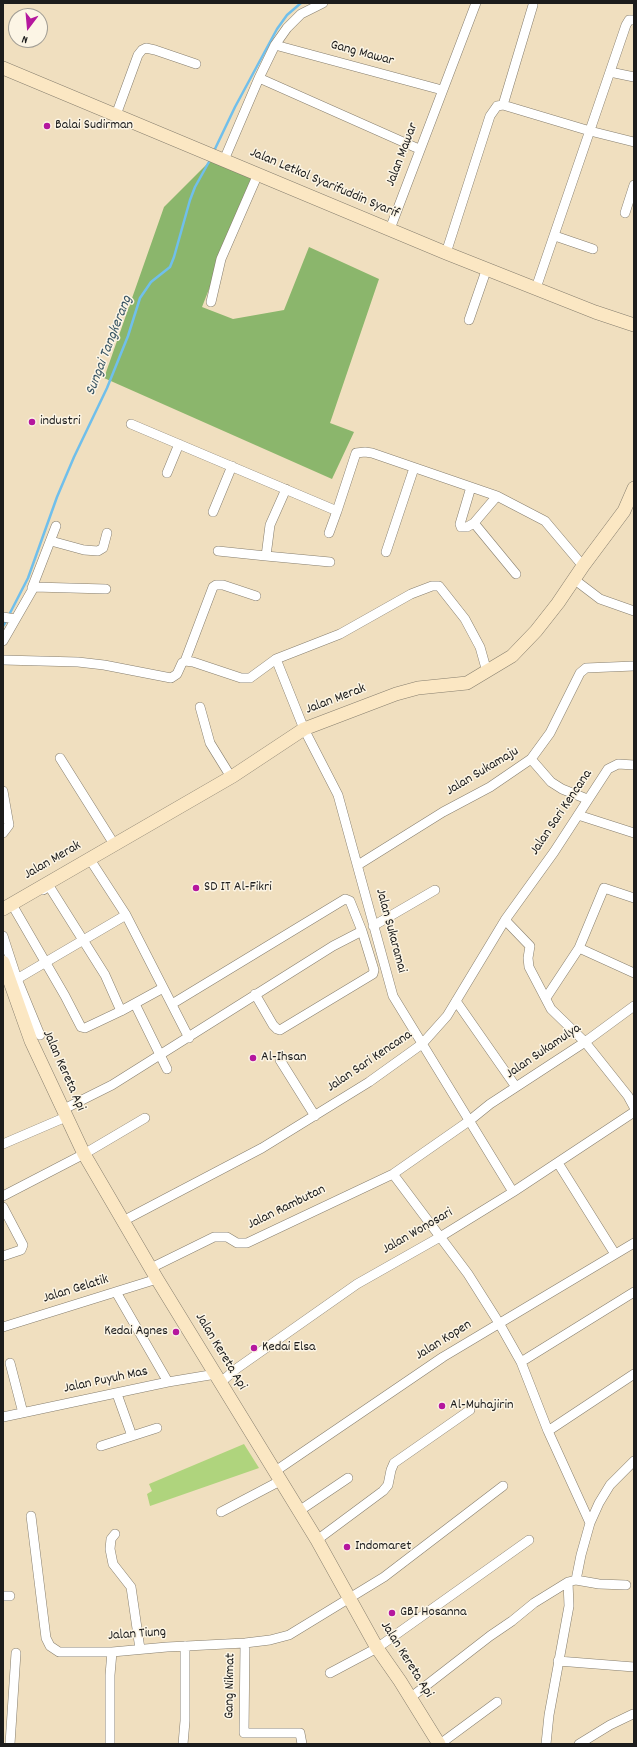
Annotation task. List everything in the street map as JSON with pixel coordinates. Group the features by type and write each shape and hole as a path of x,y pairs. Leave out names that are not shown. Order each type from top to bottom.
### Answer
{"street":[{"path":"222,159 275,45 287,28 301,14 323,3"},
{"name":"Jalan Mawar","path":"390,229 419,149 476,3"},
{"path":"503,105 533,5"},
{"path":"536,288 626,25 629,20 634,20"},
{"name":"Gang Mawar","path":"275,45 442,90"},
{"path":"116,115 138,55 142,50 146,48 155,50 196,64"},
{"name":"Jalan Letkol Syarifuddin Syarif","path":"3,68 446,253 595,312 634,325"},
{"path":"610,72 634,77"},
{"path":"259,78 419,149"},
{"path":"446,253 492,112 497,106 503,105 590,131 634,142"},
{"path":"211,302 221,259 258,174"},
{"path":"625,213 634,185"},
{"path":"555,236 593,249"},
{"path":"469,320 487,268"},
{"path":"131,424 337,511"},
{"path":"167,473 179,444"},
{"path":"329,533 356,453 365,452 372,453 497,496 544,521 583,566"},
{"path":"214,512 232,466"},
{"path":"386,552 414,468"},
{"path":"472,487 460,524 461,527 465,528 474,523 497,496"},
{"name":"Jalan Merak","path":"8,908 89,858 231,777 304,729 396,694 418,688 467,683 512,656 536,631 575,580 583,566 620,517 634,488"},
{"path":"266,556 270,525 286,490"},
{"path":"474,523 516,574"},
{"path":"3,641 32,588 56,526"},
{"path":"51,541 84,550 98,551 103,548 107,533"},
{"path":"218,551 330,562"},
{"path":"575,580 600,599 634,611"},
{"path":"3,660 78,662 104,665 168,679 174,677 182,663 185,661 213,587 216,585 223,585 256,596"},
{"path":"32,588 36,586 106,589"},
{"path":"185,661 193,662 245,678 253,677 276,659 340,634 411,594 432,586 439,586 465,619 480,647 487,672"},
{"path":"3,617 15,619"},
{"name":"Jalan Sukaramai","path":"276,659 304,729 338,795 393,996 513,1192"},
{"name":"Jalan Sukamaju","path":"358,864 443,812 490,787 531,759 550,733 580,673 588,667 634,666"},
{"path":"200,707 210,742 231,777"},
{"path":"60,758 114,844"},
{"path":"531,759 551,782 562,789 587,799"},
{"name":"Jalan Sari Kencana","path":"123,1221 262,1148 369,1082 422,1044 447,1016 505,920 554,852 587,799 611,766 618,764 634,765"},
{"path":"3,791 9,825 3,833"},
{"path":"578,815 634,833"},
{"path":"89,858 126,915 189,1038"},
{"path":"3,915 8,908 49,886 105,975 121,1011"},
{"path":"546,998 579,948 604,888 634,898"},
{"path":"373,926 435,890"},
{"path":"172,1004 345,899 350,901 362,931 374,970 373,974 280,1030 273,1025 255,994"},
{"path":"8,908 45,962 81,1028 85,1028 121,1011 163,988"},
{"path":"9,977 45,962 126,915"},
{"path":"505,920 530,946 528,958 529,967 551,1009 585,1042 628,1096 634,1107"},
{"path":"3,1144 64,1113 112,1086 189,1038 255,994 333,946 362,931"},
{"path":"3,936 9,977 40,1035"},
{"path":"579,948 634,973"},
{"name":"Jalan Kereta Api","path":"3,962 31,1041 84,1154 154,1274 317,1540 377,1648 440,1744"},
{"path":"456,1001 516,1087"},
{"path":"135,1004 167,1069"},
{"name":"Jalan Sukamulya","path":"393,1174 469,1121 490,1104 585,1042 634,1006"},
{"path":"280,1060 314,1116"},
{"name":"Jalan Wonosari","path":"218,1378 236,1369 357,1284 440,1237 513,1192 634,1112"},
{"path":"3,1196 84,1154 145,1118"},
{"path":"558,1163 616,1254"},
{"path":"393,1174 468,1274 499,1323 521,1362 548,1431 590,1523"},
{"name":"Jalan Rambutan","path":"154,1274 214,1237 227,1238 240,1244 247,1243 393,1174"},
{"path":"3,1207 23,1245 21,1250 3,1256"},
{"name":"Jalan Kopen","path":"221,1512 277,1476 443,1357 634,1243"},
{"name":"Jalan Gelatik","path":"3,1327 116,1292 154,1274"},
{"path":"116,1292 168,1382"},
{"path":"521,1362 634,1292"},
{"path":"10,1363 23,1413"},
{"path":"548,1431 634,1374"},
{"name":"Jalan Puyuh Mas","path":"3,1418 168,1382 218,1378"},
{"path":"117,1394 132,1436"},
{"path":"317,1540 383,1491 388,1485 391,1470 394,1464 470,1410"},
{"path":"101,1446 157,1428"},
{"path":"546,1744 549,1715 569,1606 572,1581 580,1555 590,1523 599,1503 610,1485 634,1462"},
{"path":"299,1511 348,1478"},
{"name":"Jalan Tiung","path":"31,1516 46,1638 50,1646 59,1652 112,1652 245,1643 270,1640 289,1634 384,1577 503,1486"},
{"path":"115,1534 111,1539 110,1549 113,1564 131,1587 140,1649"},
{"path":"330,1673 377,1648 529,1540"},
{"path":"410,1698 490,1636 512,1622 534,1603 572,1581 626,1585"},
{"name":"Gang Nikmat","path":"245,1643 244,1733 300,1733 302,1744"},
{"path":"183,1744 185,1721 185,1646"},
{"path":"110,1744 110,1675 112,1652"},
{"path":"10,1744 16,1653"},
{"path":"558,1661 634,1667"},
{"path":"440,1744 497,1702"},
{"path":"579,1744 610,1725 633,1714"}],"green space":[{"path":"212,159 253,177 202,307 233,319 284,310 309,247 379,279 330,423 354,432 332,479 104,378 164,207"},
{"path":"244,1444 259,1468 150,1506 147,1494 152,1491 149,1484"}],"waterway":[{"name":"Sungai Tangkerang","path":"214,151 235,107 277,29 287,15 301,3"},
{"name":"Sungai Tangkerang","path":"9,615 28,578 57,497 74,457 107,388 128,336 140,298 151,282 170,267 190,200 195,187 210,160"},
{"name":"Sungai Tangkerang","path":"3,626 7,620"}],"place":[{"name":"Balai Sudirman","path":"47,126"},
{"name":"industri","path":"32,422"},
{"name":"SD IT Al-Fikri","path":"196,888"},
{"name":"Al-Ihsan","path":"253,1058"},
{"name":"Kedai Agnes","path":"176,1332"},
{"name":"Kedai Elsa","path":"254,1348"},
{"name":"Al-Muhajirin","path":"442,1406"},
{"name":"Indomaret","path":"347,1547"},
{"name":"GBI Hosanna","path":"392,1613"}]}
